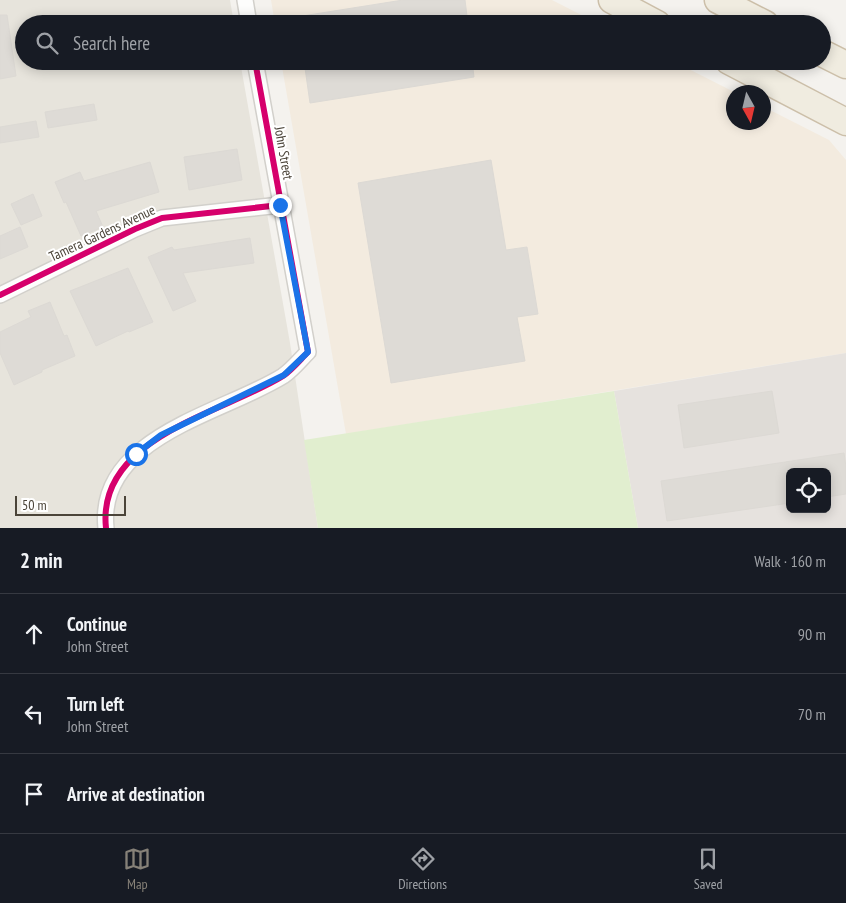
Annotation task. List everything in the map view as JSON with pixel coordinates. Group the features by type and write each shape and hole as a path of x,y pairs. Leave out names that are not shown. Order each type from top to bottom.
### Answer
{"highway":[{"path":"612,0 640,15"},
{"path":"718,0 747,15"},
{"path":"831,58 846,65"},
{"path":"746,70 846,122"}],"street":[{"path":"245,0 248,15"},
{"name":"John Street","path":"106,528 109,492 136,454 161,435 284,375 308,352 257,70"},
{"name":"Tamera Gardens Avenue","path":"0,295 135,229 162,218 280,205"}],"shaded area":[{"path":"0,0 230,0 232,15 15,15 15,70 242,70 290,343 318,528 0,528"},
{"path":"271,0 552,0 581,15 274,15"},
{"path":"283,70 691,70 726,88 726,130 771,130 771,111 829,140 846,160 846,353 346,434"},
{"path":"846,353 846,528 638,528 614,391"}],"green space":[{"path":"614,391 638,528 318,528 304,440"}],"building":[{"path":"403,0 465,0 467,15 309,15"},
{"path":"0,15 7,15 16,76 0,79"},
{"path":"305,70 473,70 474,77 310,103"},
{"path":"94,104 97,120 48,128 45,112"},
{"path":"36,121 39,137 0,143 0,127"},
{"path":"237,149 242,180 189,190 184,157"},
{"path":"491,160 506,250 527,247 538,314 517,317 525,361 391,383 358,183"},
{"path":"150,162 159,192 96,211 103,227 81,236 55,182 80,172 84,181"},
{"path":"33,194 42,216 21,225 11,204"},
{"path":"20,227 28,247 0,259 0,236"},
{"path":"250,238 254,263 183,273 196,301 173,311 148,257 172,247 174,250"},
{"path":"128,268 153,322 96,346 70,291"},
{"path":"50,302 64,336 67,335 75,356 42,370 42,372 14,385 0,353 0,332 31,317 28,311"},
{"path":"772,391 779,433 684,448 678,405"},
{"path":"844,453 846,467 846,494 831,496 831,468 786,468 786,504 667,521 661,481"}],"cycle path":[{"path":"106,528 108,497 121,471 142,450 198,416 283,376 308,352 257,70"},
{"path":"0,295 135,229 162,218 280,205"}],"route":[{"path":"136,454 161,435 284,375 308,352 280,205"}]}
